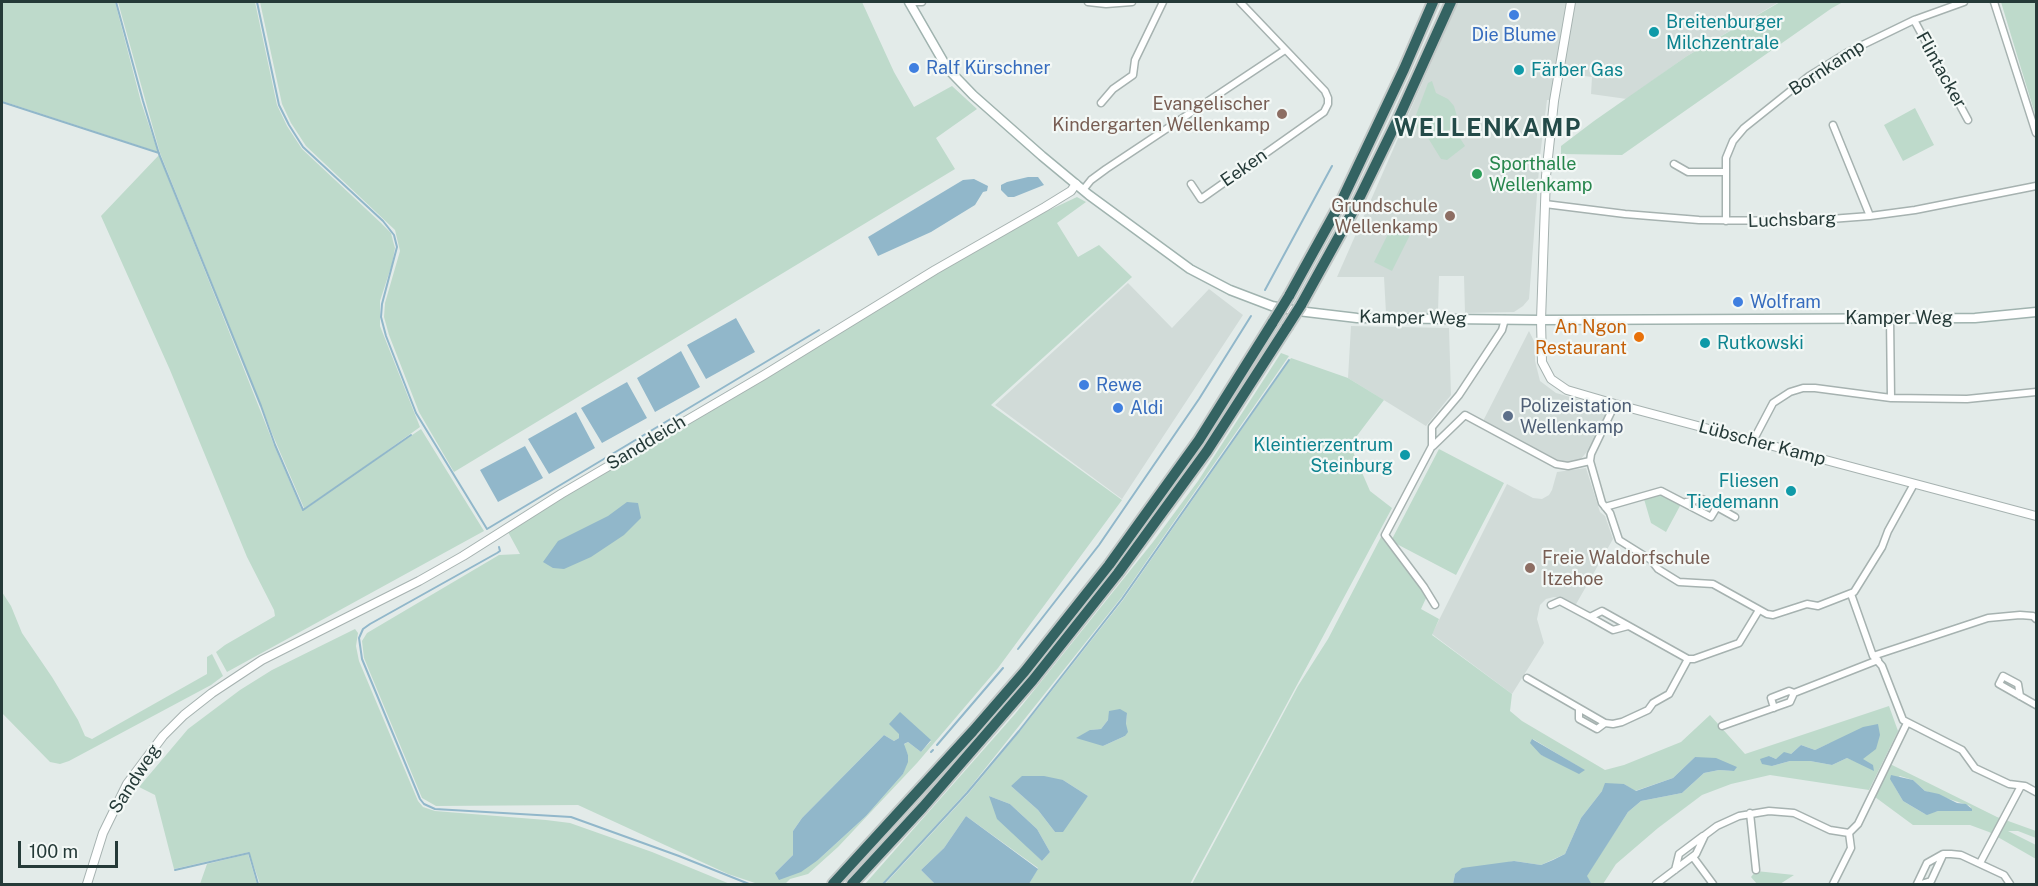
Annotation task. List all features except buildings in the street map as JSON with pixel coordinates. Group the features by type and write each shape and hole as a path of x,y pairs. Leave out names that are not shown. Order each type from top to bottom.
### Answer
{"highway":[{"path":"833,885 974,731 1025,671 1109,565 1198,440 1289,296 1342,200 1433,2"},
{"path":"852,885 1033,680 1118,573 1207,451 1301,304 1353,211 1451,2"}],"main road":[{"name":"Kamper Weg","path":"909,2 942,61 956,78 1079,187 1190,269 1230,290 1272,306 1357,318 1541,320 1987,318 2037,312"}],"street":[{"path":"909,2 922,2"},
{"path":"1088,2 1106,4 1132,2"},
{"path":"1101,103 1113,89 1133,75 1135,60 1163,2"},
{"path":"1240,2 1285,51"},
{"name":"Lübscher Kamp","path":"1571,2 1552,113 1545,204 1542,362 1551,379 1567,390 1615,404 2037,516"},
{"name":"Bornkamp","path":"1726,221 1726,172 1729,148 1738,134 1825,65 1862,44 1914,20 1964,2"},
{"path":"1994,2 2037,133"},
{"name":"Flintacker","path":"1914,20 1968,120"},
{"name":"Eeken","path":"1191,184 1201,199 1324,112 1329,104 1325,91 1285,51"},
{"name":"Sanddeich","path":"212,693 262,660 419,581 463,556 561,494 790,359 935,270 1091,180 1285,51"},
{"path":"1833,126 1870,216"},
{"path":"1674,164 1688,172 1726,172"},
{"name":"Luchsbarg","path":"1545,204 1625,214 1726,221 1804,221 1915,210 2037,186"},
{"path":"1890,317 1891,398"},
{"path":"1432,446 1432,428 1459,395 1502,330 1505,319"},
{"path":"1753,441 1763,418 1773,403 1783,395 1797,389 1815,388 1891,398 1967,399 2037,392"},
{"path":"1615,404 1591,454 1590,461 1602,502 1610,513 1619,540 1651,560 1664,574 1683,584 1713,584 1759,610 1773,615 1807,604 1818,606 1851,594 1882,547 1887,531 1914,483"},
{"path":"1435,605 1385,535 1432,446 1465,415 1556,464 1568,466 1590,461"},
{"path":"1605,507 1661,491 1711,517 1717,507"},
{"path":"1686,502 1702,499 1735,517"},
{"path":"1851,594 1875,658 1882,666 1898,711 1907,723 1962,750 1975,768 2009,784 2037,792"},
{"path":"1551,605 1560,601 1613,630 1628,626"},
{"path":"1590,617 1602,611 1688,659 1694,659 1739,643 1759,610"},
{"path":"1774,708 1771,698 1789,691 1794,693 1875,658 1988,618 2020,615 2036,617"},
{"path":"1527,678 1605,723 1622,722 1648,710 1653,703 1669,694 1688,659"},
{"name":"Sandweg","path":"87,885 103,833 133,776 163,736 184,715 212,693"},
{"path":"1722,726 1790,702 1794,693"},
{"path":"2020,696 2037,705"},
{"path":"1849,833 1858,824 1907,723"},
{"path":"1980,863 2021,786"},
{"path":"1674,871 1679,854 1728,820 1750,813 1787,811 1830,830 1849,833"},
{"path":"1750,813 1756,870"},
{"path":"1833,885 1851,848 1849,833"},
{"path":"1656,885 1693,857 1704,835"},
{"path":"1919,885 1930,881 1943,854"},
{"path":"1919,885 1927,863 1943,854 1961,855 1980,863 2006,877 2010,885"},
{"path":"1693,857 1713,885"}],"shaded area":[{"path":"1458,2 1779,2 1687,56 1627,99 1591,94 1592,77 1555,72 1551,100 1547,100 1540,156 1529,299 1514,312 1465,313 1464,276 1439,276 1438,313 1386,313 1384,277 1337,277"},
{"path":"1128,283 1172,328 1209,289 1243,315 1122,499 995,405"},
{"path":"1351,326 1449,328 1451,395 1426,426 1348,378"},
{"path":"1529,331 1535,343 1535,361 1540,381 1556,393 1603,406 1606,414 1589,449 1581,459 1566,463 1557,461 1482,423"},
{"name":"Freie Waldorfschule Itzehoe","path":"1586,468 1600,512 1605,516 1613,539 1575,606 1561,598 1554,597 1546,599 1540,605 1537,619 1544,643 1512,694 1432,634 1507,484 1533,498 1542,499 1552,490 1557,472"}],"green space":[{"path":"2,2 115,2 141,102 158,152 2,101"},
{"path":"118,2 255,2 277,105 287,126 302,149 391,233 395,248 380,301 380,326 420,427 307,508 304,508 274,438 160,153"},
{"path":"260,2 862,2 894,72 914,107 952,86 977,109 936,138 955,169 454,472 419,412 384,317 385,303 400,251 395,230 306,146 291,123 282,104"},
{"path":"1780,2 1843,2 1622,155 1561,154 1561,146 1687,56"},
{"path":"2001,2 2036,2 2036,117 2020,65"},
{"path":"1432,81 1436,93 1448,99 1454,106 1458,120 1453,128 1447,131 1450,137 1458,135 1465,146 1447,160 1441,159 1425,133 1413,123 1428,83"},
{"path":"1915,108 1934,145 1903,161 1884,125"},
{"path":"159,155 302,510 421,429 484,531 227,672 216,652 275,616 274,610 247,557 170,370 101,216"},
{"path":"1077,197 1086,202 1057,223 1078,257 1099,245 1132,277 991,405 1122,500 998,668 917,763 838,847 808,874 790,879 785,884 758,884 728,874 578,805 436,806 422,798 364,658 362,641 367,633 499,555 520,554 508,532 612,467 1024,222","holes":["899,734 931,741 921,752 908,742 903,745 908,755 903,774 866,816 818,860 775,873 793,855 793,831 802,818 884,735 894,741 899,738"]},
{"path":"1394,222 1412,231 1392,271 1374,262"},
{"path":"1281,353 1289,356 1121,598 968,790 882,884 865,884 1015,714 1153,542 1198,481"},
{"path":"1291,358 1348,378 1384,400 1350,445 1370,491 1392,508 1190,884 1029,884 1038,868 966,816 944,848 921,870 935,884 885,884 968,794 1123,600","holes":["1110,713 1127,713 1125,736 1103,746 1090,730 1101,729","1063,780 1088,796 1055,832 1038,810 1011,786","989,796 1010,804 1037,829 1050,852 1042,861"]},
{"path":"1439,449 1504,483 1456,575 1391,541"},
{"path":"1661,494 1681,504 1666,532 1651,523 1644,499"},
{"path":"1381,537 1427,596 1421,609 1439,619 1432,635 1512,694 1510,711 1522,721 1605,770 1624,765 1681,742 1710,715 1745,754 1889,706 1898,731 1869,790 1770,775 1731,784 1702,795 1658,828 1616,864 1603,884 1589,884 1591,883 1586,876 1628,812 1641,801 1682,793 1704,773 1719,770 1734,771 1695,757 1673,778 1635,791 1624,784 1602,791 1581,818 1565,854 1541,865 1514,861 1455,874 1453,884 1192,884 1298,686 1328,639","holes":["1533,739 1584,770 1541,755","1830,743 1864,765 1847,758 1832,765 1810,761 1790,761 1772,766 1769,756 1776,759 1791,754 1801,745 1815,750"]},
{"path":"2,592 11,606 22,633 52,677 85,736 92,739 207,674 207,657 212,654 223,676 211,685 69,761 60,764 50,762 2,713"},
{"path":"355,629 358,633 356,646 359,661 418,801 423,807 435,811 570,823 652,852 730,884 260,884 249,852 174,869 155,795 139,787 188,729 240,690 272,670"},
{"path":"1890,764 1997,817 2036,831 2036,838 2018,831 2008,831 2036,845 2036,859 1989,832 1970,825 1913,825 1875,797","holes":["1900,776 1913,780 1925,791 1970,806 1972,811 1938,811 1925,814 1903,801 1892,782"]},
{"path":"248,854 257,884 200,884 207,864"},
{"path":"1756,871 1794,875 1780,884 1757,884 1751,877"}],"water":[{"path":"1038,177 1044,185 1014,197 1008,197 1001,190 1001,185 1007,182"},
{"path":"974,179 988,186 987,191 983,192 975,205 931,232 878,256 868,237 963,180"},
{"path":"736,318 755,352 706,379 687,345"},
{"path":"681,351 700,387 655,412 637,378"},
{"path":"627,382 647,418 602,443 581,408"},
{"path":"576,412 595,448 549,474 528,439"},
{"path":"525,446 543,478 498,502 480,470"},
{"path":"627,502 638,503 641,518 624,535 591,557 564,569 553,568 543,562 558,541 608,516"},
{"path":"1120,709 1127,713 1128,732 1125,736 1103,746 1076,738 1090,730 1101,729 1108,720 1109,711"},
{"path":"900,712 931,740 921,752 908,742 904,744 908,762 903,774 866,816 818,860 801,872 779,880 775,873 793,855 793,831 802,818 884,735 894,741 899,738 899,734 889,724"},
{"path":"1878,724 1880,735 1876,749 1863,759 1873,765 1874,771 1847,758 1832,765 1810,761 1790,761 1772,766 1762,764 1760,759 1769,756 1776,759 1784,752 1791,754 1801,745 1815,750 1863,727"},
{"path":"1532,739 1585,770 1579,774 1541,755 1530,743"},
{"path":"1695,757 1716,758 1737,767 1734,771 1719,770 1704,773 1682,793 1641,801 1628,812 1587,876 1591,883 1453,884 1455,874 1462,868 1514,861 1541,865 1565,854 1581,818 1602,791 1605,783 1624,784 1636,791 1673,778"},
{"path":"1891,775 1913,780 1925,791 1966,804 1972,811 1938,811 1927,815 1903,801 1890,779"},
{"path":"1022,776 1044,776 1063,780 1088,796 1063,832 1055,832 1038,810 1011,786"},
{"path":"989,796 1010,804 1037,829 1050,852 1042,861 997,819"},
{"path":"966,816 1038,869 1029,884 935,884 921,870 944,848"}],"waterway":[{"path":"116,2 159,154 303,510 411,435"},
{"path":"257,2 279,105 289,125 303,147 383,221 394,235 397,247 382,304 381,317 386,336 416,413 487,529 819,330"},
{"path":"2,102 159,153"},
{"path":"1265,290 1332,166"},
{"path":"1018,649 1099,545 1199,399 1251,316"},
{"path":"883,884 967,793 1019,731 1122,599 1289,360"},
{"path":"499,547 500,551 497,553 370,624 363,629 359,638 362,659 420,799 424,804 435,809 571,817 749,884"},
{"path":"937,745 1003,668"},
{"path":"175,870 249,853 258,884"}],"place":[{"name":"Die Blume","path":"1514,15"},
{"name":"Breitenburger Milchzentrale","path":"1654,32"},
{"name":"Ralf Kürschner","path":"914,68"},
{"name":"Färber Gas","path":"1519,70"},
{"name":"Evangelischer Kindergarten Wellenkamp","path":"1282,114"},
{"name":"Sporthalle Wellenkamp","path":"1477,174"},
{"name":"Grundschule Wellenkamp","path":"1450,216"},
{"name":"Wolfram","path":"1738,302"},
{"name":"An Ngon Restaurant","path":"1639,337"},
{"name":"Rutkowski","path":"1705,343"},
{"name":"Rewe","path":"1084,385"},
{"name":"Aldi","path":"1118,408"},
{"name":"Polizeistation Wellenkamp","path":"1508,416"},
{"name":"Kleintierzentrum Steinburg","path":"1405,455"},
{"name":"Fliesen Tiedemann","path":"1791,491"},
{"name":"Freie Waldorfschule Itzehoe","path":"1530,568"}],"district":[{"name":"WELLENKAMP","path":"1488,129"}]}
